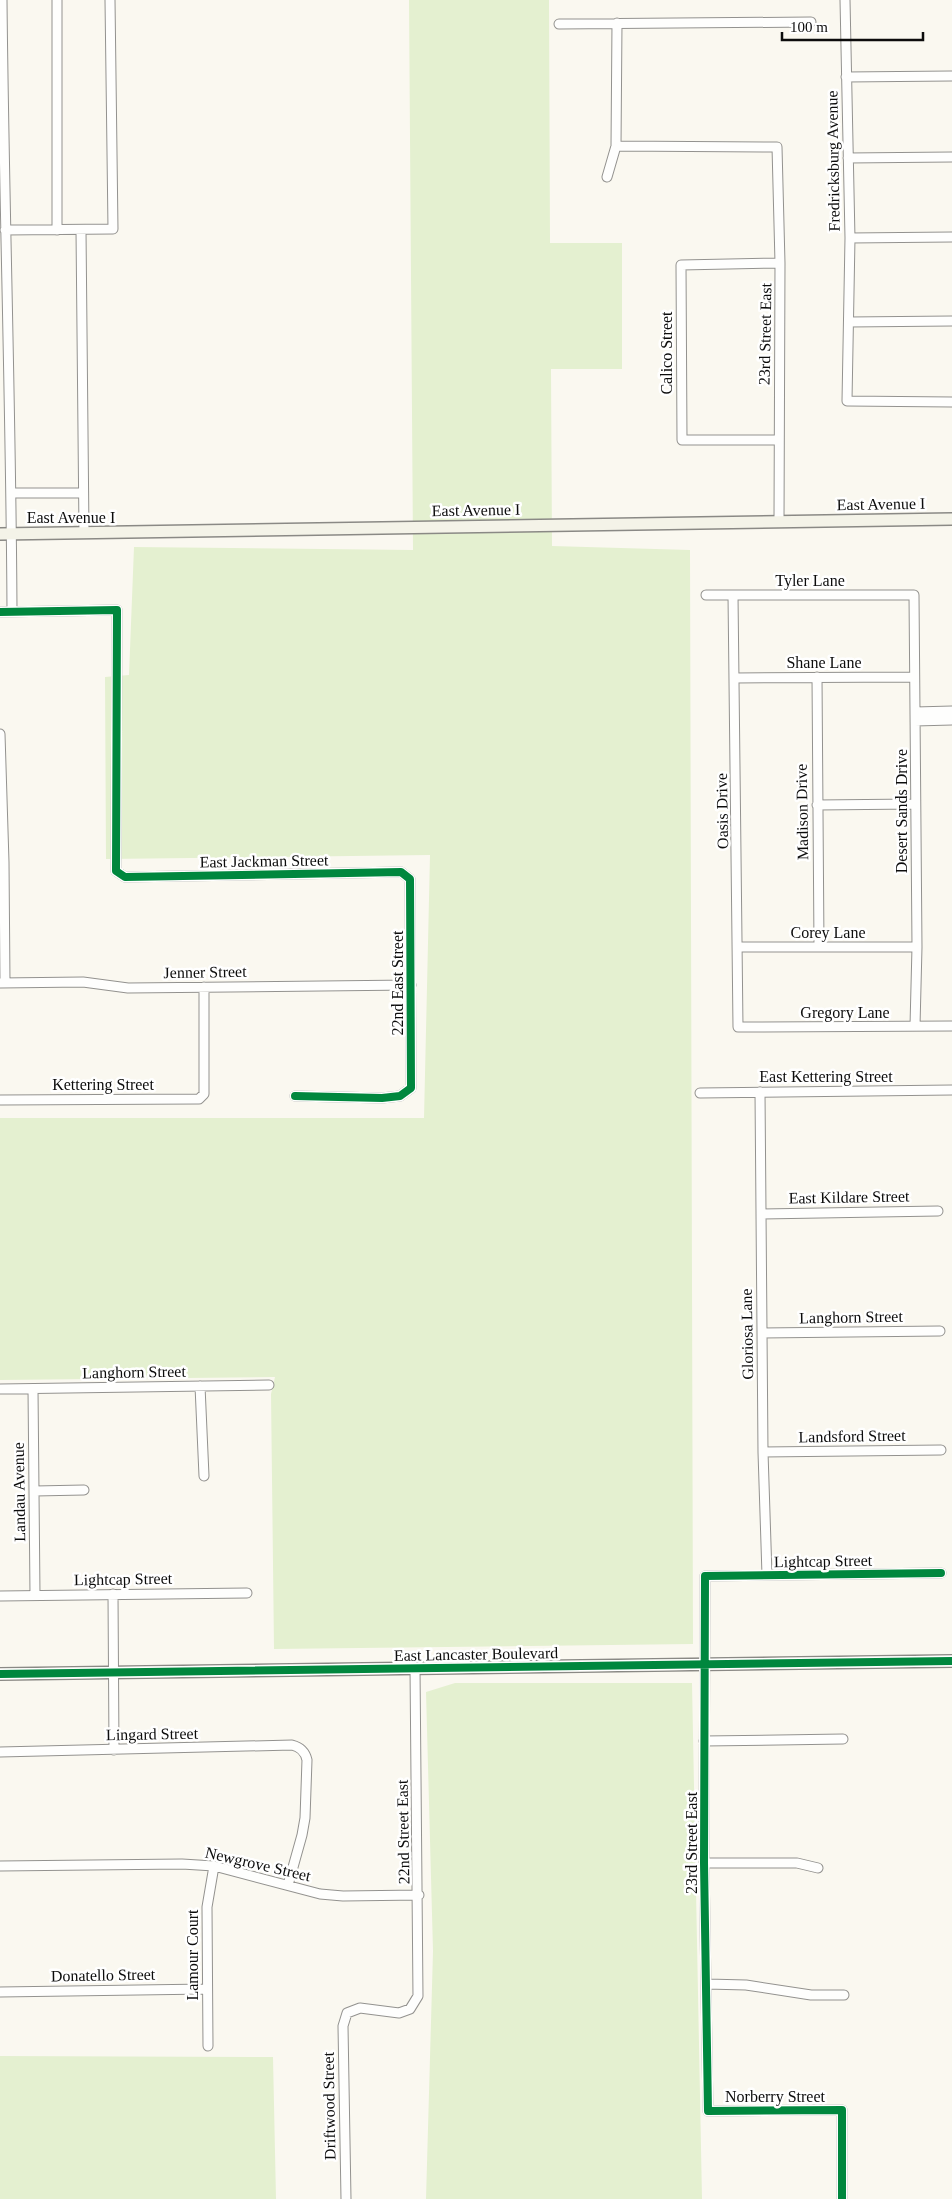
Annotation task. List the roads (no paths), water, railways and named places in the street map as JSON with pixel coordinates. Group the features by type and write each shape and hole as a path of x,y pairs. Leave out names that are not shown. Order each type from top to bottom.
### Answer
{"main road":[{"name":"East Avenue I","path":"6,534 952,519"},
{"name":"East Lancaster Boulevard","path":"0,1674 952,1661"}],"street":[{"path":"0,612 12,611 6,534 12,494 4,230 2,0"},
{"path":"57,230 58,0"},
{"path":"4,230 113,229 110,0"},
{"name":"Fredricksburg Avenue","path":"845,0 850,238 847,401 952,402"},
{"path":"559,24 811,22"},
{"path":"607,177 616,146 616,23"},
{"path":"846,77 951,76"},
{"name":"23rd Street East","path":"616,146 777,147 780,263 779,522"},
{"path":"848,158 952,157"},
{"path":"81,230 84,533"},
{"path":"850,238 952,237"},
{"name":"Calico Street","path":"778,440 682,440 681,265 780,263"},
{"path":"849,322 952,321"},
{"path":"12,494 84,493"},
{"name":"Tyler Lane","path":"706,595 914,595"},
{"name":"Oasis Drive","path":"733,595 738,1027"},
{"name":"Desert Sands Drive","path":"914,595 917,948 915,1026"},
{"name":"East Jackman Street","path":"12,611 117,610 116,871 126,877 401,872 410,879"},
{"name":"Madison Drive","path":"817,677 819,946"},
{"name":"Shane Lane","path":"735,678 914,677"},
{"path":"915,716 952,711"},
{"path":"915,716 952,720"},
{"path":"0,734 2,983"},
{"path":"817,805 915,804"},
{"name":"22nd East Street","path":"295,1096 382,1098 400,1096 411,1088 410,879"},
{"name":"Corey Lane","path":"738,947 917,948"},
{"name":"Jenner Street","path":"2,983 83,982 128,988 411,985"},
{"name":"Kettering Street","path":"0,1100 199,1099 204,1094 204,987"},
{"name":"Gregory Lane","path":"738,1027 952,1026"},
{"name":"East Kettering Street","path":"700,1093 952,1090"},
{"name":"Gloriosa Lane","path":"760,1092 763,1452 767,1576"},
{"name":"East Kildare Street","path":"761,1214 938,1211"},
{"name":"Langhorn Street","path":"762,1333 940,1331"},
{"name":"Langhorn Street","path":"0,1389 269,1385"},
{"path":"200,1386 204,1476"},
{"name":"Landau Avenue","path":"33,1388 36,1595"},
{"name":"Landsford Street","path":"763,1452 941,1450"},
{"path":"35,1491 84,1490"},
{"name":"Lightcap Street","path":"705,1576 941,1573"},
{"name":"23rd Street East","path":"705,1576 704,1863 708,2111"},
{"name":"Lightcap Street","path":"0,1596 247,1593"},
{"path":"113,1594 114,1750"},
{"name":"22nd Street East","path":"348,2013 360,2008 399,2013 410,2010 418,1996 419,1895 415,1668"},
{"path":"704,1741 843,1739"},
{"name":"Lingard Street","path":"0,1752 292,1745 303,1750 307,1760 305,1818 288,1885"},
{"path":"704,1863 797,1863 818,1868"},
{"name":"Newgrove Street","path":"0,1866 182,1864 214,1866 320,1894 344,1896 419,1895"},
{"name":"Lamour Court","path":"208,2046 207,1907 214,1866"},
{"path":"706,1984 746,1985 811,1995 844,1995"},
{"name":"Donatello Street","path":"0,1992 207,1989"},
{"name":"Driftwood Street","path":"346,2199 343,2026 348,2013"},
{"name":"Norberry Street","path":"708,2111 842,2110 842,2199"}]}
